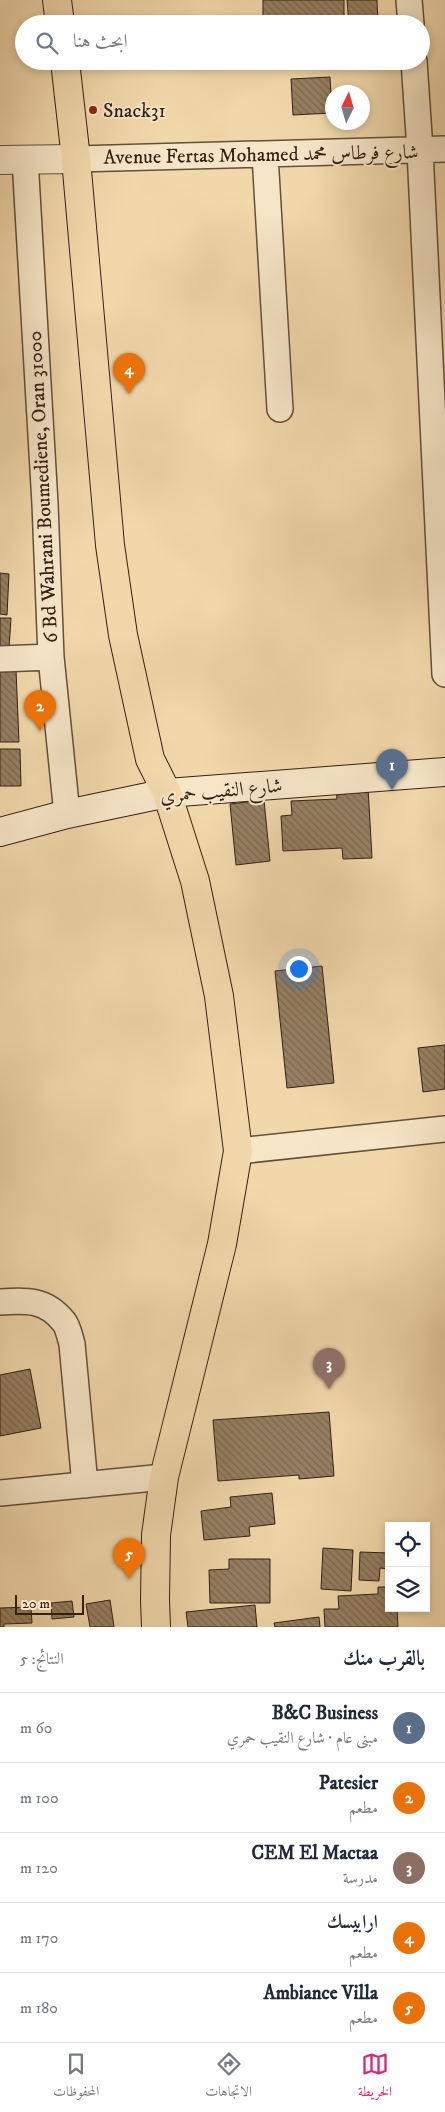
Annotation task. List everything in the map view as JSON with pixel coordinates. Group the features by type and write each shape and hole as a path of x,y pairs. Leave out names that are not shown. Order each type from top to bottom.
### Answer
{"main road":[{"path":"57,0 59,15"},
{"path":"66,70 76,159 110,545 123,635 150,759 167,793 195,881 219,996 238,1151 222,1244 164,1477 156,1535 154,1600 156,1627"},
{"path":"13,159 76,159"},
{"name":"شارع النقيب حمري","path":"0,832 67,814 167,793 445,772"}],"street":[{"path":"409,0 410,15"},
{"path":"415,70 445,674"},
{"name":"Avenue Fertas Mohamed شارع فرطاس محمد","path":"76,159 445,149"},
{"path":"265,155 280,409"},
{"name":"6 Bd Wahrani Boumediene, Oran 31000","path":"13,159 45,504 51,657 67,814"},
{"path":"0,659 51,657"},
{"path":"238,1151 445,1129"},
{"path":"0,1302 28,1300 42,1304 65,1323 72,1344 85,1485"},
{"path":"0,1493 164,1477"}],"building":[{"path":"263,0 344,0 344,15 263,15"},
{"path":"347,0 377,0 378,15 348,15"},
{"path":"330,77 330,85 325,85 325,113 293,115 291,79"},
{"path":"0,573 9,574 7,615 0,614"},
{"path":"0,618 11,618 9,648 0,648"},
{"path":"0,670 16,670 19,742 0,742"},
{"path":"0,749 20,749 21,786 0,786"},
{"path":"368,787 372,858 343,859 342,848 283,851 281,816 292,815 291,801 337,799 336,789"},
{"path":"264,800 270,861 236,865 230,804"},
{"path":"322,966 334,1083 287,1088 275,971"},
{"path":"445,1045 445,1089 423,1092 418,1048"},
{"path":"30,1369 41,1428 0,1436 0,1375"},
{"path":"329,1412 334,1476 299,1479 299,1475 218,1481 213,1420"},
{"path":"272,1493 275,1524 249,1527 250,1536 204,1540 201,1511 231,1507 230,1497"},
{"path":"323,1548 353,1550 351,1591 321,1589"},
{"path":"360,1552 385,1553 385,1569 380,1568 379,1581 359,1580"},
{"path":"229,1559 270,1559 270,1603 210,1603 209,1570 229,1569"},
{"path":"378,1587 385,1587 385,1612 397,1612 398,1627 325,1627 324,1609 339,1609 338,1596 378,1594"},
{"path":"110,1600 114,1627 90,1627 86,1604"},
{"path":"72,1601 74,1617 52,1619 51,1603"},
{"path":"255,1605 257,1627 188,1627 186,1612"},
{"path":"31,1607 32,1623 4,1624 4,1627 0,1627 0,1608"},
{"path":"319,1617 320,1627 275,1627 274,1623"}],"place":[{"name":"Snack31","path":"93,110"},
{"name":"ارابيسك","path":"129,394"},
{"name":"Patesier","path":"40,731"},
{"name":"B&C Business","path":"392,790"},
{"name":"CEM El Mactaa","path":"329,1389"},
{"name":"Ambiance Villa","path":"129,1579"}]}
